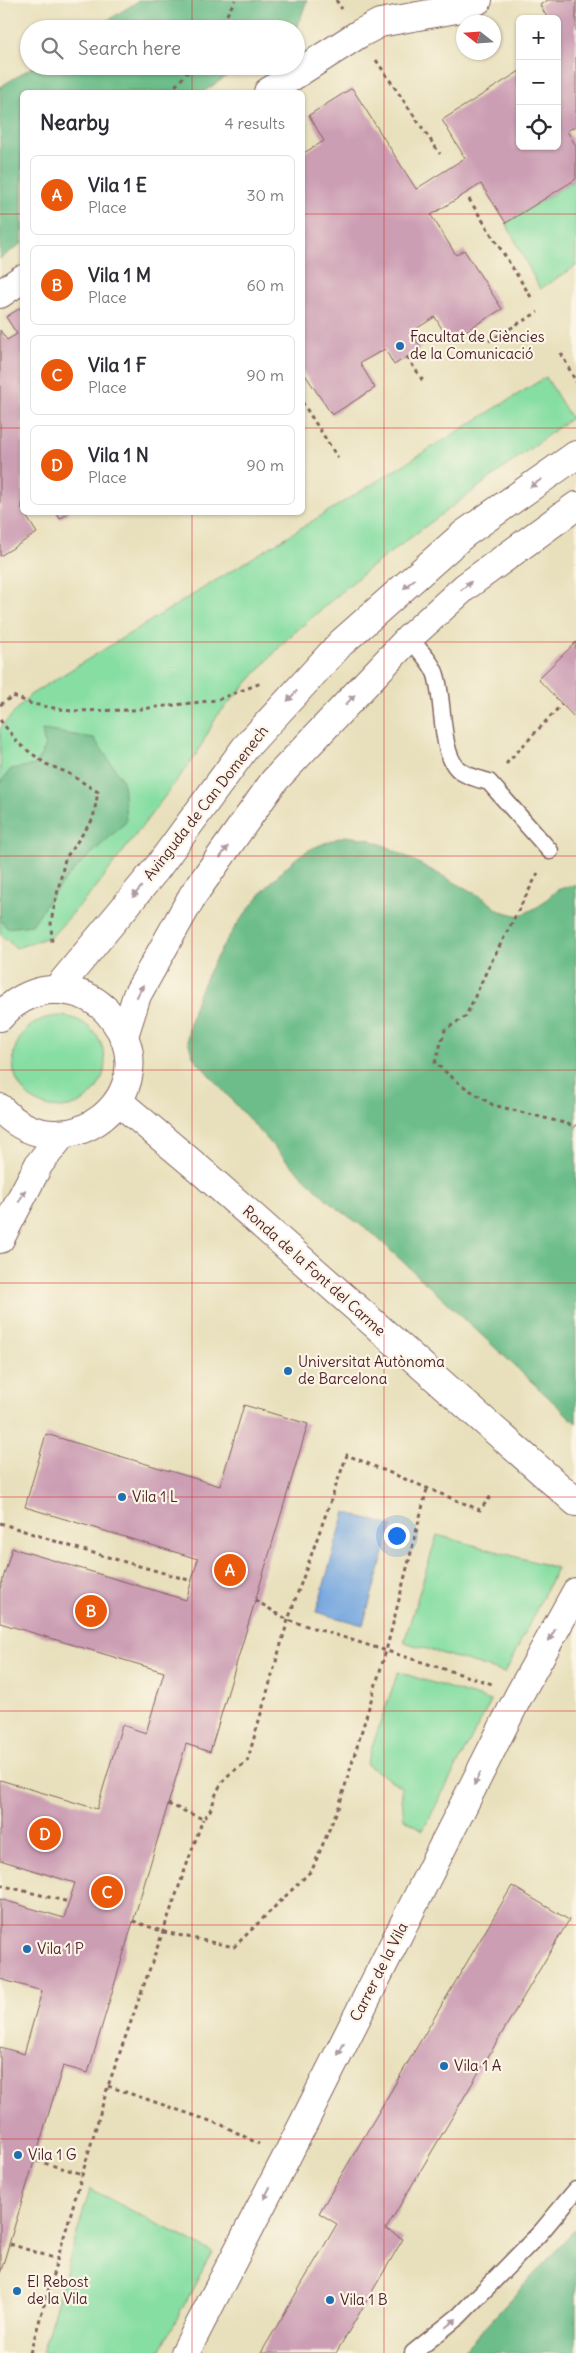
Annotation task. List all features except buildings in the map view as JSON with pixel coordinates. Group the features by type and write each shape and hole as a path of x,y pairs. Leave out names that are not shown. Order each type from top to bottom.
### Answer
{"street":[{"path":"305,68 380,23 467,7 478,0"},
{"path":"271,90 295,75"},
{"path":"0,294 20,280"},
{"name":"Avinguda de Can Domenech","path":"56,990 158,867 245,748 341,643 464,534 576,455"},
{"path":"124,1036 137,995 193,895 274,781 409,638 465,587 576,506"},
{"path":"0,1017 22,998 36,993 56,990 78,993 98,1002 113,1018 124,1036 128,1051 128,1073 118,1101 108,1113 90,1127 62,1135 46,1134 24,1128 0,1108"},
{"name":"Ronda de la Font del Carme","path":"118,1101 199,1168 576,1502"},
{"path":"0,1239 39,1164 62,1135"},
{"name":"Carrer de la Vila","path":"184,2353 286,2158 519,1696 576,1592"}],"lane":[{"path":"409,638 436,673 442,704 446,745 457,768 475,779 489,782 550,851"},
{"path":"413,2353 459,2316 541,2232 576,2190"}],"path":[{"path":"224,20 235,0"},
{"path":"359,34 440,154"},
{"path":"172,90 185,75"},
{"path":"469,199 531,298"},
{"path":"489,340 538,312"},
{"path":"561,353 576,382"},
{"path":"407,357 424,381"},
{"path":"305,407 338,458"},
{"path":"0,705 13,696 32,704 71,711 132,710 217,700 264,682"},
{"path":"489,782 562,704"},
{"path":"0,720 18,744 46,764 68,773 98,792 93,819 65,859 51,921 53,953"},
{"path":"550,851 488,968 466,1016 445,1030 435,1063 460,1084 493,1105 576,1126"},
{"path":"30,2353 108,2086 203,1819 212,1811 218,1788 230,1773 247,1762 288,1620 346,1455 480,1510 491,1496"},
{"path":"133,1922 164,1932 234,1947 312,1870 338,1806 386,1651 427,1489"},
{"path":"0,1523 76,1548 192,1581"},
{"path":"255,1600 288,1620 498,1685"},
{"path":"168,1804 203,1819"},
{"path":"0,1885 69,1902"},
{"path":"108,2086 222,2125 263,2146"},
{"path":"37,2161 83,2174"},
{"path":"10,2244 57,2259"}],"green space":[{"path":"140,0 307,0 300,20 108,20"},
{"path":"20,75 228,75 206,90 20,90 20,244 0,259 0,87"},
{"path":"576,179 576,266 540,289 506,223"},
{"path":"546,377 571,418 367,570 287,639 217,716 196,755 94,890 52,936 16,948 0,934 0,728 30,695"},
{"path":"42,730 94,738 123,781 126,822 73,871 53,894 32,925 7,928 0,920 0,783 11,769 35,765 45,748"},
{"path":"345,836 368,839 388,847 482,897 500,911 520,916 539,906 557,890 576,884 576,1423 372,1233 334,1206 284,1158 194,1058 188,1038 192,1013 201,988 228,937 263,891 299,856 315,847"},
{"path":"59,1016 77,1019 92,1029 102,1044 105,1062 102,1080 92,1095 77,1105 59,1108 41,1105 26,1095 16,1080 13,1062 16,1044 26,1029 41,1019"},
{"path":"437,1535 557,1568 505,1673 404,1642"},
{"path":"398,1672 491,1701 423,1830 404,1819 401,1787 366,1764"},
{"path":"90,2189 212,2252 159,2353 42,2353"},
{"path":"576,2229 576,2353 461,2353"}],"water":[{"path":"345,1512 392,1526 363,1625 316,1612"}],"place":[{"name":"Facultat de Ciències de la Comunicació","path":"400,346"},
{"name":"Universitat Autònoma de Barcelona","path":"288,1371"},
{"name":"Vila 1 L","path":"122,1497"},
{"name":"Vila 1 E","path":"230,1570"},
{"name":"Vila 1 M","path":"91,1611"},
{"name":"Vila 1 N","path":"45,1834"},
{"name":"Vila 1 F","path":"107,1892"},
{"name":"Vila 1 P","path":"27,1949"},
{"name":"Vila 1 A","path":"444,2066"},
{"name":"Vila 1 G","path":"18,2155"},
{"name":"El Rebost de la Vila","path":"17,2291"},
{"name":"Vila 1 B","path":"330,2300"}]}
